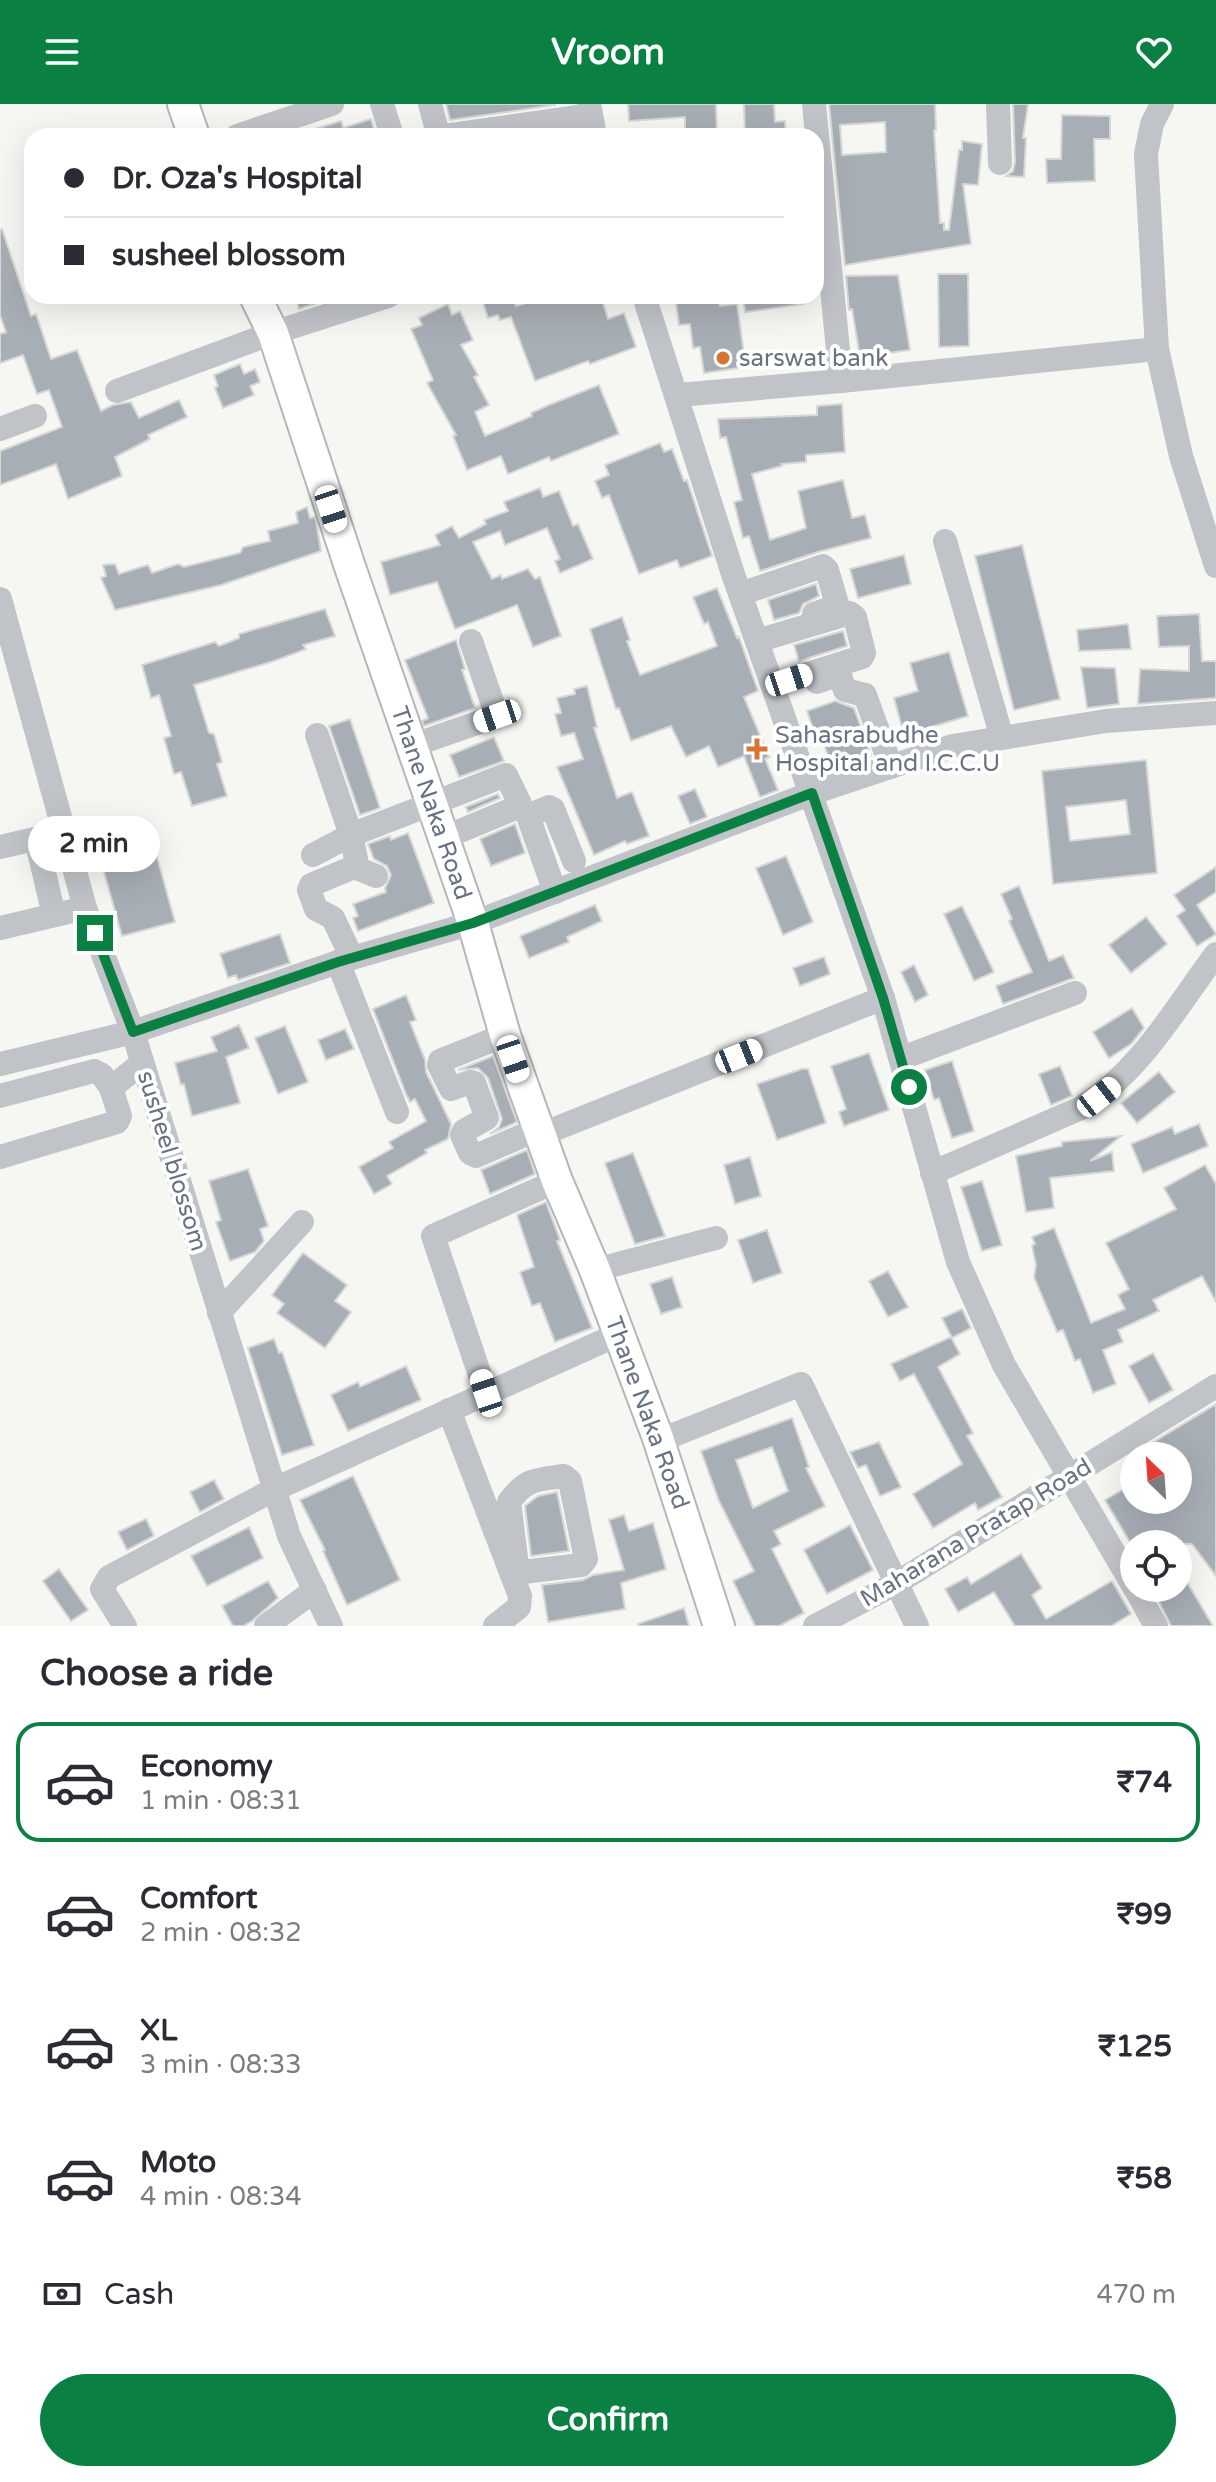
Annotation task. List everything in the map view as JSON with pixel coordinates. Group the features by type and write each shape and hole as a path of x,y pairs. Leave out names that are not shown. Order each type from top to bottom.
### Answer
{"main road":[{"path":"183,104 191,128"},
{"name":"Thane Naka Road","path":"259,304 273,333 473,923 505,1035 557,1181 595,1270 658,1438 719,1626"}],"street":[{"path":"261,128 332,104"},
{"path":"382,104 390,128"},
{"path":"430,104 436,128"},
{"path":"814,104 816,128"},
{"path":"998,104 1000,163"},
{"path":"1154,111 1146,154 1157,349 1181,456 1216,566"},
{"path":"477,128 538,113 592,118"},
{"path":"824,207 841,381"},
{"path":"117,391 273,333 363,304"},
{"path":"647,304 740,594 883,998 958,1262 990,1336 1120,1563"},
{"path":"678,395 1157,349"},
{"path":"0,429 35,416"},
{"path":"945,541 1002,738"},
{"path":"740,594 823,566 827,570 837,604 835,607 756,636"},
{"name":"susheel blossom","path":"0,600 85,908 133,1032 289,1536 331,1626"},
{"path":"756,636 850,613 855,617 864,653 862,657 775,690"},
{"path":"411,746 497,716 471,641"},
{"path":"775,690 840,676 845,690 865,695 891,767"},
{"path":"0,1064 133,1032 345,960 473,923 812,793 953,746 1106,721 1216,713"},
{"path":"317,735 351,835 356,859 365,871 311,885 309,890 316,909 333,918 397,1112"},
{"path":"313,855 351,835 506,775 520,804 443,838"},
{"path":"555,892 528,816 549,807 553,809 574,861"},
{"path":"0,847 66,833"},
{"path":"36,839 54,915"},
{"path":"0,928 85,908"},
{"path":"932,1173 1081,1108 1099,1097 1131,1068 1216,954"},
{"path":"902,1058 1075,993"},
{"path":"505,1035 440,1061 439,1065 451,1089 474,1083 487,1118 462,1135 470,1153 476,1156 883,998"},
{"path":"111,1088 142,1063"},
{"path":"0,1096 94,1071 102,1075 111,1088 120,1116 117,1122 0,1157"},
{"path":"486,1393 433,1236 557,1181"},
{"path":"219,1313 302,1222"},
{"path":"595,1270 716,1238"},
{"path":"125,1626 102,1589 109,1577 275,1489 619,1334"},
{"path":"658,1438 671,1436 801,1384 917,1626"},
{"name":"Maharana Pratap Road","path":"815,1626 895,1584 1216,1386"},
{"path":"449,1410 504,1528 520,1596 519,1607 495,1626"},
{"path":"266,1626 315,1590"},
{"path":"1142,1602 1153,1625"}],"building":[{"path":"446,104 555,104 555,105 450,120"},
{"path":"628,104 716,104 717,128 685,128 685,117 629,121"},
{"path":"744,104 774,104 775,122 785,121 785,128 745,128"},
{"path":"829,104 935,104 940,223 944,223 944,230 949,230 962,141 982,144 978,185 963,184 971,244 845,265","holes":["885,122 886,152 842,155 840,125"]},
{"path":"1013,104 1028,104 1023,138 1026,138 1024,177 1006,176 1013,171 1015,162"},
{"path":"1062,115 1110,116 1110,139 1094,139 1095,181 1047,183 1046,159 1061,159"},
{"path":"371,119 374,128 343,128"},
{"path":"341,121 343,128 318,128"},
{"path":"0,230 24,295 24,304 27,304 31,316 36,314 51,359 77,350 101,411 131,402 139,418 179,400 187,417 148,435 150,439 115,457 122,476 68,499 56,464 0,485 0,451 62,427 49,390 37,394 23,355 0,363 0,334 6,332 0,315"},
{"path":"938,274 968,274 969,346 939,347"},
{"path":"898,275 910,350 860,357 852,309 849,310 846,276"},
{"path":"297,304 314,304 299,309"},
{"path":"448,304 452,315 460,311 473,340 461,345 478,375 474,377 489,405 475,412 485,436 599,385 619,434 508,474 501,456 467,470 453,436 456,435 427,383 433,380 411,329 422,325 419,318"},
{"path":"484,304 603,304 608,319 624,313 636,347 535,381 511,317 500,320 498,315 488,318"},
{"path":"676,304 737,304 746,367 704,373 700,347 693,348 690,324 679,325"},
{"path":"744,304 804,304 745,312"},
{"path":"240,364 244,374 255,369 260,382 250,386 254,395 223,408 215,388 218,386 214,375"},
{"path":"842,404 845,452 806,455 806,462 781,464 752,474 770,540 806,528 798,491 843,480 852,518 865,515 871,538 760,571 749,536 743,538 734,502 742,500 726,437 720,438 718,419 817,415 817,406"},
{"path":"660,443 664,452 672,449 684,481 687,480 712,556 680,568 677,560 639,574 609,495 602,498 595,481 609,475 605,465"},
{"path":"540,488 543,497 559,491 573,526 578,524 593,559 560,573 555,561 560,559 547,528 505,545 500,531 473,542 492,579 501,575 502,579 528,569 535,579 540,577 561,636 533,647 517,605 455,629 437,582 390,595 381,562 440,545 435,535 452,526 459,538 486,524 484,520 508,511 504,502"},
{"path":"307,507 310,518 315,517 321,551 221,585 115,610 101,578 106,576 103,565 115,564 119,574 148,565 152,573 178,564 184,567 240,553 243,547 270,541 268,531 298,523 296,512"},
{"path":"1022,545 1060,699 1014,710 975,556"},
{"path":"904,555 911,584 858,598 850,569"},
{"path":"816,584 819,596 803,604 799,613 774,620 768,600"},
{"path":"717,588 758,691 744,697 769,757 765,759 778,790 760,797 744,756 718,767 709,746 686,757 671,726 631,741 619,708 616,709 590,629 622,617 640,675 717,646 708,622 704,624 693,597"},
{"path":"325,609 335,636 303,645 306,649 274,661 194,685 209,733 214,734 222,762 217,764 227,796 192,806 181,772 174,774 164,738 171,736 159,695 151,698 142,665 215,642 219,646 239,638 239,634"},
{"path":"1199,614 1202,661 1216,661 1216,698 1138,704 1140,669 1189,671 1189,646 1159,647 1157,616"},
{"path":"1128,624 1131,649 1079,651 1077,630"},
{"path":"843,631 847,646 799,661 794,645"},
{"path":"456,640 475,708 424,726 422,721 428,718 405,660"},
{"path":"949,652 968,716 904,735 894,698 918,691 910,663"},
{"path":"1081,667 1115,668 1119,704 1087,708"},
{"path":"587,686 597,727 594,728 617,798 632,792 649,836 627,844 625,841 594,855 557,767 583,759 574,733 561,736 555,714 561,713 557,698 575,694 574,689"},
{"path":"835,701 854,708 871,756 832,768 821,735 816,737 807,711"},
{"path":"350,719 380,808 360,815 329,726"},
{"path":"494,737 504,761 459,777 450,755"},
{"path":"1146,760 1157,873 1053,884 1042,771","holes":["1126,800 1130,834 1070,841 1066,807"]},
{"path":"695,789 707,817 690,824 678,796"},
{"path":"498,794 500,798 468,812 466,807"},
{"path":"515,824 525,853 491,866 480,839"},
{"path":"408,833 434,903 358,931 353,918 358,916 353,904 386,892 391,875 387,866 374,859 368,844"},
{"path":"155,850 175,922 122,936 102,865"},
{"path":"786,856 813,922 783,935 756,868"},
{"path":"1216,867 1216,892 1197,905 1216,934 1197,946 1177,916 1185,910 1174,895"},
{"path":"1019,886 1049,961 1063,955 1074,978 1003,1004 996,986 1032,972 1009,921 1012,919 1001,894"},
{"path":"595,905 602,921 567,937 569,942 529,958 520,936"},
{"path":"962,906 994,972 974,981 944,914"},
{"path":"1146,917 1167,944 1131,973 1109,945"},
{"path":"280,934 290,963 238,980 236,975 228,978 220,954"},
{"path":"824,957 830,974 800,986 793,968"},
{"path":"914,965 928,995 915,1002 901,972"},
{"path":"406,995 416,1020 410,1022 425,1060 426,1072 451,1124 448,1139 425,1150 427,1153 387,1176 392,1184 374,1194 359,1167 393,1148 389,1142 426,1121 415,1099 410,1102 406,1094 373,1009"},
{"path":"1132,1008 1144,1028 1131,1044 1109,1058 1093,1032"},
{"path":"239,1025 249,1048 226,1057 240,1103 192,1116 175,1063 217,1051 211,1037"},
{"path":"285,1026 308,1082 278,1094 255,1038"},
{"path":"345,1029 354,1049 326,1060 318,1040"},
{"path":"869,1053 889,1110 844,1126 839,1112 846,1109 831,1066"},
{"path":"493,1056 517,1122 490,1134 499,1127 502,1119 488,1078 478,1068 458,1070"},
{"path":"952,1061 974,1131 952,1138 939,1098 934,1100 925,1070"},
{"path":"1060,1066 1072,1096 1051,1105 1039,1074"},
{"path":"808,1069 826,1123 777,1140 757,1084"},
{"path":"1159,1072 1175,1092 1137,1123 1121,1103"},
{"path":"1199,1124 1208,1146 1143,1173 1131,1144 1172,1127 1175,1134"},
{"path":"1121,1136 1090,1161 1112,1152 1114,1171 1050,1178 1054,1208 1026,1212 1016,1156 1062,1146 1062,1142"},
{"path":"527,1150 535,1174 490,1194 481,1170"},
{"path":"633,1153 665,1236 635,1244 605,1163"},
{"path":"750,1157 761,1196 735,1204 724,1165"},
{"path":"1205,1165 1216,1184 1216,1302 1202,1276 1153,1300 1159,1311 1118,1330 1123,1342 1103,1350 1116,1384 1093,1393 1080,1359 1075,1361 1063,1330 1057,1332 1034,1277 1036,1265 1032,1246 1035,1244 1032,1237 1054,1228 1091,1323 1125,1309 1118,1295 1129,1289 1106,1243 1176,1209 1164,1188"},
{"path":"248,1169 268,1226 260,1229 264,1241 255,1252 230,1261 216,1222 221,1220 209,1181"},
{"path":"982,1181 1002,1245 982,1251 961,1187"},
{"path":"546,1202 560,1240 557,1241 592,1328 555,1342 540,1303 532,1306 520,1272 534,1267 517,1215"},
{"path":"767,1230 782,1273 753,1283 738,1240"},
{"path":"303,1253 347,1285 335,1301 351,1312 325,1348 277,1313 284,1304 272,1295"},
{"path":"888,1271 908,1307 888,1317 869,1281"},
{"path":"672,1277 682,1307 661,1314 650,1284"},
{"path":"962,1309 971,1328 952,1338 942,1318"},
{"path":"951,1337 960,1354 938,1367 973,1433 967,1436 1002,1497 978,1510 975,1503 933,1528 913,1494 962,1464 914,1374 900,1381 891,1364"},
{"path":"274,1339 279,1353 282,1352 314,1445 282,1455 248,1348"},
{"path":"1153,1353 1173,1390 1149,1403 1129,1366"},
{"path":"406,1366 421,1400 348,1431 331,1395 358,1382 360,1387"},
{"path":"1216,1404 1216,1576 1192,1544 1192,1530 1123,1530 1105,1500 1120,1491 1120,1514 1192,1514 1192,1442 1154,1442"},
{"path":"792,1418 809,1467 806,1468 825,1506 774,1531 781,1544 772,1549 804,1613 779,1626 755,1626 733,1581 754,1571 719,1501 701,1451","holes":["772,1447 788,1491 753,1508 736,1460"]},
{"path":"879,1442 901,1487 880,1496 866,1465 858,1468 850,1452"},
{"path":"353,1476 400,1580 347,1605 300,1500"},
{"path":"214,1480 224,1499 200,1512 190,1492"},
{"path":"557,1492 569,1551 531,1556 525,1506 538,1496"},
{"path":"624,1515 629,1531 653,1523 666,1569 621,1583 625,1609 548,1622 542,1585 583,1580 593,1575 624,1570 609,1520"},
{"path":"146,1519 154,1536 127,1550 118,1532"},
{"path":"850,1525 873,1570 827,1594 804,1550"},
{"path":"249,1527 263,1558 207,1586 191,1556"},
{"path":"1021,1554 1042,1588 1032,1595 1046,1619 1112,1581 1120,1595 1120,1602 1124,1602 1131,1614 1111,1626 1015,1626 994,1592 958,1612 945,1589 967,1577 971,1584"},
{"path":"59,1569 88,1610 71,1621 43,1581"},
{"path":"268,1581 278,1598 252,1621 243,1626 233,1626 222,1606"},
{"path":"1192,1591 1213,1626 1171,1626 1159,1602 1192,1602"},
{"path":"684,1608 689,1626 638,1624"}],"place":[{"name":"sarswat bank","path":"723,358"},
{"name":"Sahasrabudhe Hospital and I.C.C.U","path":"757,749"}],"route":[{"path":"95,933 133,1032 338,962 473,923 812,793 883,998 909,1087"}]}
